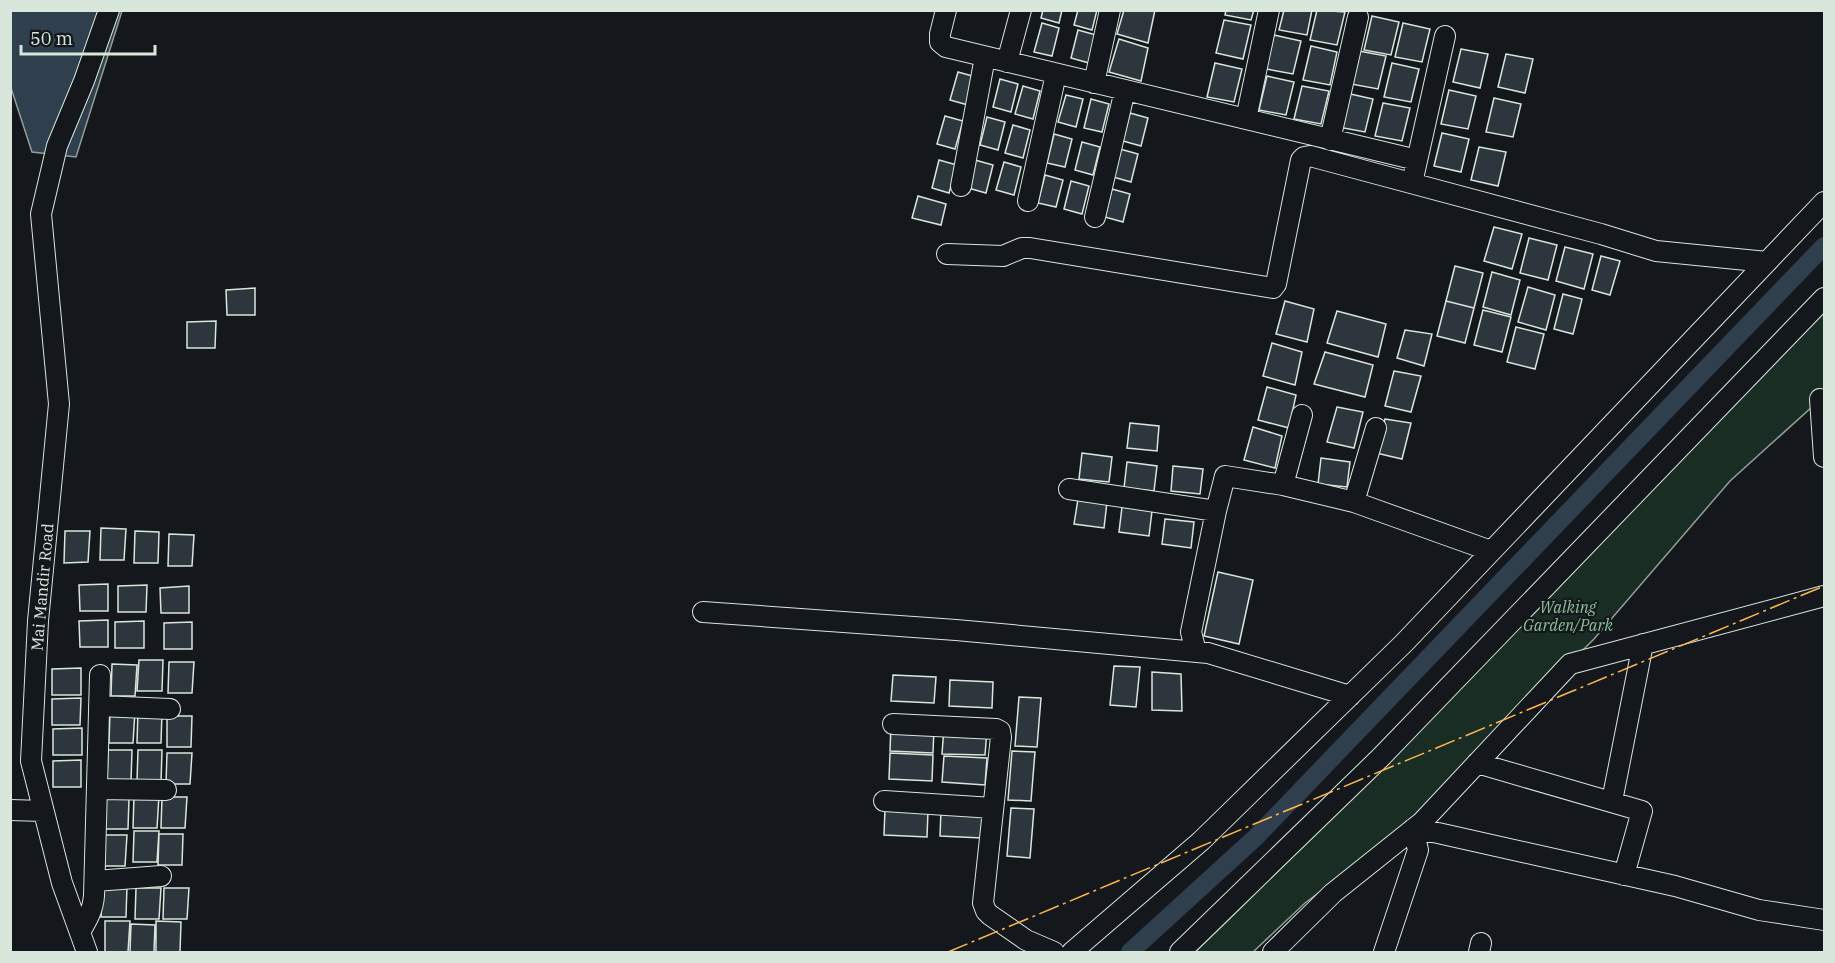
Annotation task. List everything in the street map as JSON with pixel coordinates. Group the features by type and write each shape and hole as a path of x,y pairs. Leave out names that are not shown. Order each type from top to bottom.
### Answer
{"street":[{"name":"Mai Mandir Road","path":"87,952 83,927 62,883 31,760 38,621 59,404 41,214 57,146 84,81 109,10"},
{"path":"946,10 940,34 940,42 946,47 1417,160"},
{"path":"1007,62 1021,10"},
{"path":"1094,83 1110,10"},
{"path":"1246,119 1269,10"},
{"path":"1330,140 1358,17"},
{"path":"1411,184 1445,36"},
{"path":"961,186 985,57"},
{"path":"1029,201 1056,74"},
{"path":"1095,217 1125,90"},
{"path":"946,254 1003,256 1022,248 1030,248 1273,288 1276,284 1301,160 1310,156 1656,251 1677,255 1767,262"},
{"path":"1072,952 1201,841 1404,643 1824,202"},
{"path":"1180,952 1381,757 1824,298"},
{"path":"1820,399 1824,457"},
{"path":"1283,485 1302,416"},
{"path":"1354,502 1376,428"},
{"path":"1196,652 1191,632 1225,476 1283,485 1354,502 1491,551"},
{"path":"1069,489 1216,511"},
{"path":"1273,952 1334,893 1413,829 1570,664 1824,596"},
{"path":"703,612 956,630 1196,652 1223,657 1350,696"},
{"path":"1612,801 1643,644"},
{"path":"99,952 83,927 93,906 100,675"},
{"path":"99,706 170,710"},
{"path":"893,724 1000,731 983,895 986,911 1026,939 1054,952"},
{"path":"1477,763 1642,811 1624,875"},
{"path":"97,789 166,790"},
{"path":"884,801 993,808"},
{"path":"10,810 44,811"},
{"path":"1413,829 1675,886 1758,909 1824,920"},
{"path":"1384,952 1418,850 1413,829"},
{"path":"94,881 161,876"}],"green space":[{"name":"Walking Garden/Park","path":"1824,310 1824,391 1813,406 1730,481 1594,639 1398,833 1305,903 1253,952 1195,952 1335,812 1563,572 1760,377"}],"water":[{"path":"10,11 122,11 76,157 32,152 11,88"}],"building":[{"path":"1043,10 1062,10 1059,23 1041,18"},
{"path":"1078,10 1097,10 1092,30 1074,25"},
{"path":"1124,10 1155,10 1148,43 1117,34"},
{"path":"1226,10 1254,10 1251,20 1225,15"},
{"path":"1284,10 1312,10 1307,35 1279,30"},
{"path":"1317,10 1345,12 1337,45 1310,40"},
{"path":"1372,16 1399,22 1391,55 1364,50"},
{"path":"1224,20 1251,25 1243,59 1216,53"},
{"path":"1042,23 1059,28 1052,56 1034,52"},
{"path":"1403,23 1430,29 1422,62 1395,57"},
{"path":"1078,30 1096,35 1089,63 1071,58"},
{"path":"1274,35 1301,41 1293,74 1266,69"},
{"path":"1119,39 1148,48 1141,81 1109,72"},
{"path":"1311,46 1337,52 1330,85 1303,80"},
{"path":"1461,49 1488,54 1480,88 1453,82"},
{"path":"1359,51 1386,56 1378,89 1351,84"},
{"path":"1506,54 1533,59 1525,93 1498,87"},
{"path":"1215,63 1242,69 1234,102 1207,97"},
{"path":"1392,63 1419,69 1411,102 1384,97"},
{"path":"958,72 976,77 968,105 950,100"},
{"path":"1267,76 1294,82 1286,115 1259,110"},
{"path":"1000,79 1018,84 1011,112 993,107"},
{"path":"1023,86 1040,91 1033,119 1015,114"},
{"path":"1302,86 1329,91 1321,124 1294,119"},
{"path":"1449,90 1476,96 1468,129 1441,124"},
{"path":"1346,93 1373,99 1365,132 1338,127"},
{"path":"1066,95 1083,99 1076,127 1058,122"},
{"path":"1494,98 1521,104 1513,137 1486,132"},
{"path":"1091,99 1109,104 1102,132 1084,128"},
{"path":"1383,103 1410,108 1402,141 1375,136"},
{"path":"1130,113 1148,118 1141,146 1123,141"},
{"path":"945,116 963,121 955,149 937,144"},
{"path":"987,117 1005,122 998,150 980,145"},
{"path":"1013,125 1030,130 1023,158 1005,153"},
{"path":"1442,133 1469,139 1461,172 1434,166"},
{"path":"1054,134 1072,139 1065,167 1047,163"},
{"path":"1082,142 1100,147 1093,175 1075,170"},
{"path":"1479,147 1506,152 1498,186 1471,180"},
{"path":"1120,149 1138,154 1131,182 1113,177"},
{"path":"939,160 957,165 949,193 932,188"},
{"path":"975,160 993,165 986,193 968,188"},
{"path":"1004,162 1021,167 1014,195 996,190"},
{"path":"1045,175 1063,180 1056,207 1038,203"},
{"path":"1071,181 1089,186 1082,214 1064,209"},
{"path":"1112,189 1130,194 1123,222 1105,217"},
{"path":"918,196 946,204 941,225 912,218"},
{"path":"1494,227 1522,234 1512,269 1484,261"},
{"path":"1529,238 1557,245 1548,280 1520,273"},
{"path":"1565,247 1593,254 1584,289 1556,281"},
{"path":"1601,256 1620,261 1610,295 1592,290"},
{"path":"1455,266 1483,273 1474,308 1446,301"},
{"path":"1492,272 1520,280 1511,315 1483,307"},
{"path":"1528,287 1555,295 1546,330 1518,322"},
{"path":"255,288 255,315 227,315 226,290"},
{"path":"1563,294 1582,299 1573,334 1554,329"},
{"path":"1285,301 1314,309 1307,342 1276,334"},
{"path":"1446,301 1474,308 1465,343 1437,336"},
{"path":"1483,310 1511,317 1502,352 1474,345"},
{"path":"1337,311 1386,324 1378,357 1327,343"},
{"path":"216,321 215,348 187,348 187,322"},
{"path":"1516,327 1544,334 1535,369 1507,362"},
{"path":"1405,330 1432,334 1424,366 1397,358"},
{"path":"1272,343 1302,352 1295,385 1263,376"},
{"path":"1325,352 1373,365 1365,397 1314,384"},
{"path":"1394,371 1421,376 1411,412 1385,406"},
{"path":"1267,387 1296,395 1289,428 1258,420"},
{"path":"1337,407 1363,412 1354,448 1327,442"},
{"path":"1385,419 1411,423 1402,459 1376,453"},
{"path":"1130,423 1159,426 1157,451 1127,448"},
{"path":"1253,427 1282,436 1275,468 1244,460"},
{"path":"1082,453 1112,457 1109,482 1079,479"},
{"path":"1321,458 1350,462 1347,487 1318,484"},
{"path":"1127,462 1157,466 1154,491 1124,488"},
{"path":"1173,466 1203,469 1200,494 1171,491"},
{"path":"1078,499 1107,502 1104,528 1074,524"},
{"path":"1122,507 1152,511 1149,536 1119,532"},
{"path":"1165,519 1194,522 1191,548 1162,544"},
{"path":"101,528 126,529 124,560 100,560"},
{"path":"65,531 90,531 88,562 64,563"},
{"path":"135,531 159,532 158,563 134,563"},
{"path":"169,534 194,535 192,566 168,566"},
{"path":"1218,572 1253,580 1239,644 1204,636"},
{"path":"108,584 108,611 80,611 79,585"},
{"path":"147,585 146,612 118,612 118,586"},
{"path":"189,586 189,613 161,613 160,588"},
{"path":"108,620 108,647 80,647 79,621"},
{"path":"144,621 144,648 115,648 115,622"},
{"path":"192,622 192,649 164,649 164,623"},
{"path":"139,660 163,660 162,691 137,691"},
{"path":"169,662 194,662 192,693 168,693"},
{"path":"112,664 137,665 135,696 111,696"},
{"path":"1114,666 1140,667 1136,707 1110,705"},
{"path":"81,668 81,695 52,695 52,669"},
{"path":"1152,672 1181,674 1182,711 1152,710"},
{"path":"893,675 936,677 934,703 891,701"},
{"path":"950,680 993,682 992,708 949,706"},
{"path":"1019,697 1041,698 1037,747 1015,746"},
{"path":"81,698 80,725 52,725 52,699"},
{"path":"110,711 135,711 133,743 109,743"},
{"path":"138,711 162,712 161,743 137,743"},
{"path":"167,716 192,716 191,747 167,747"},
{"path":"891,725 934,727 933,753 890,751"},
{"path":"944,727 987,729 985,755 942,754"},
{"path":"82,728 82,755 53,755 53,729"},
{"path":"108,750 132,750 131,781 107,781"},
{"path":"138,750 162,750 161,782 137,781"},
{"path":"1012,751 1035,752 1031,801 1008,800"},
{"path":"167,753 192,753 190,784 166,784"},
{"path":"890,753 933,755 932,781 889,779"},
{"path":"944,756 987,758 985,785 942,782"},
{"path":"81,760 81,787 53,787 53,761"},
{"path":"134,796 159,796 157,828 133,828"},
{"path":"162,797 187,797 185,828 161,828"},
{"path":"105,798 129,798 128,829 104,829"},
{"path":"1011,808 1034,809 1030,858 1007,856"},
{"path":"885,809 928,811 927,837 884,835"},
{"path":"941,810 984,812 982,838 940,836"},
{"path":"134,831 159,831 157,862 133,862"},
{"path":"159,834 183,834 182,865 158,865"},
{"path":"102,835 127,835 125,866 101,866"},
{"path":"103,885 127,886 126,917 101,917"},
{"path":"136,888 161,888 159,919 135,919"},
{"path":"164,888 189,888 187,919 163,919"},
{"path":"105,921 130,921 128,952 105,952"},
{"path":"156,921 181,922 180,952 156,952"},
{"path":"131,924 155,925 154,952 130,952"}],"waterway":[{"path":"1130,952 1256,837 1824,246"}],"power":[{"path":"948,952 1824,586"}]}
